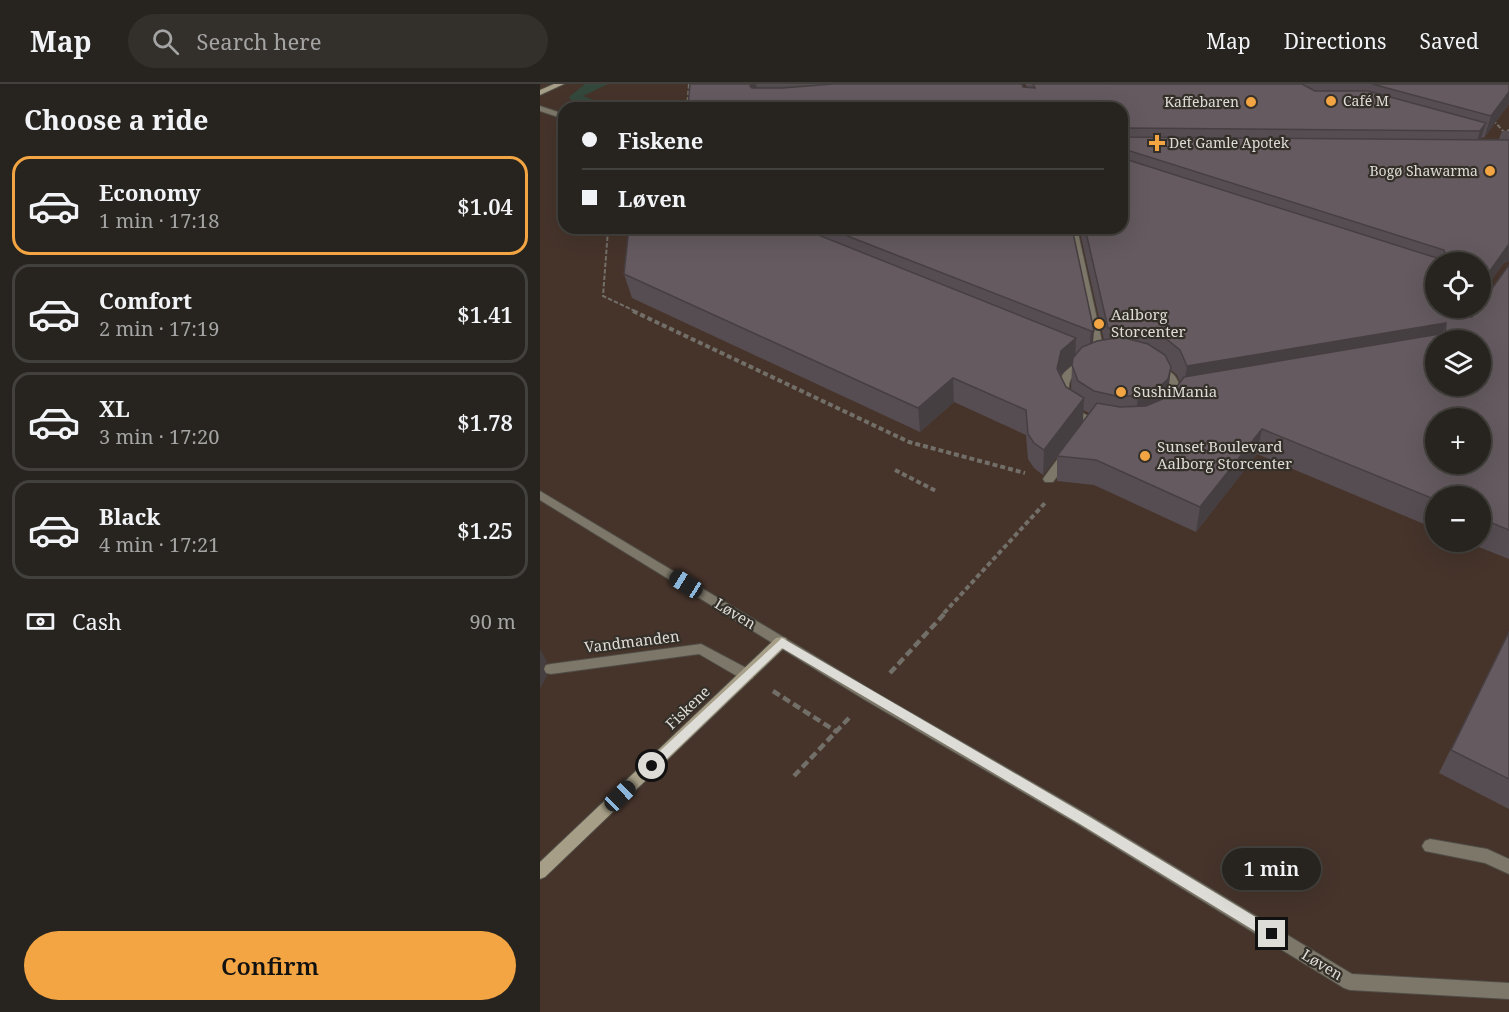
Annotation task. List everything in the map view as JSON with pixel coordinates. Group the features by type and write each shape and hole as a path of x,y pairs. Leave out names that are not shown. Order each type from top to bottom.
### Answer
{"street":[{"path":"540,93 560,84"},
{"path":"540,108 558,115"},
{"path":"1074,234 1100,357"},
{"path":"1119,356 1154,364 1167,373 1176,384 1178,397 1168,413 1148,425 1130,428 1088,427 1072,409 1063,391 1065,380 1074,369 1087,362 1100,357 1119,356"},
{"path":"1076,357 1087,362"},
{"path":"1178,397 1190,394"},
{"path":"1049,479 1070,451"},
{"name":"Løven","path":"540,495 870,696 1084,820 1350,982 1509,991"},
{"name":"Fiskene","path":"540,872 782,642"},
{"name":"Vandmanden","path":"551,669 701,649 747,675"},
{"path":"1430,846 1487,856 1509,867"}],"path":[{"path":"688,102 689,84"},
{"path":"1489,115 1504,132 1509,130"},
{"path":"608,234 603,296 909,442 1049,479 1047,500 889,675"},
{"path":"895,470 936,491"},
{"path":"747,675 837,732"},
{"path":"794,776 870,696"}],"shaded area":[{"path":"540,84 1509,84 1509,1012 540,1012"}],"green space":[{"path":"585,84 608,84 583,96 599,102 572,102 569,97"}],"building":[{"path":"690,84 752,84 750,86 752,88 782,88 833,84 1022,84 1023,87 1035,88 1033,84 1302,84 1315,91 1368,91 1486,123 1480,131 1128,128 1128,102 688,102"},
{"path":"1372,84 1509,84 1509,92 1491,116"},
{"path":"1128,137 1509,140 1509,244 1491,269 1491,252 1444,252 1128,150"},
{"path":"1128,160 1425,254 1425,318 1491,318 1491,290 1509,265 1509,530 1491,523 1491,486 1425,486 1425,496 1262,429 1200,507 1096,460 1057,456 1097,403 1120,407 1146,406 1170,396 1184,377 1425,336 1425,396 1491,396 1491,330 1445,330 1446,323 1187,366 1180,350 1165,338 1135,329 1108,328 1086,234 1128,234"},
{"path":"628,234 816,234 1076,338 1061,351 1057,369 1066,387 1084,398 1044,450 1034,443 1028,434 1026,410 953,378 918,408 624,274"},
{"path":"842,234 1073,234 1094,331"},
{"path":"1121,337 1148,344 1165,355 1171,367 1168,379 1156,390 1138,396 1116,396 1094,391 1078,381 1072,365 1073,358 1082,347 1097,341"},
{"path":"1509,632 1509,779 1451,750"}],"place":[{"name":"Café M","path":"1331,101"},
{"name":"Kaffebaren","path":"1251,102"},
{"name":"Det Gamle Apotek","path":"1157,143"},
{"name":"Bogø Shawarma","path":"1490,171"},
{"name":"Aalborg Storcenter","path":"1099,324"},
{"name":"SushiMania","path":"1121,392"},
{"name":"Sunset Boulevard Aalborg Storcenter","path":"1145,456"}],"route":[{"path":"652,766 782,642 1272,934"}]}
